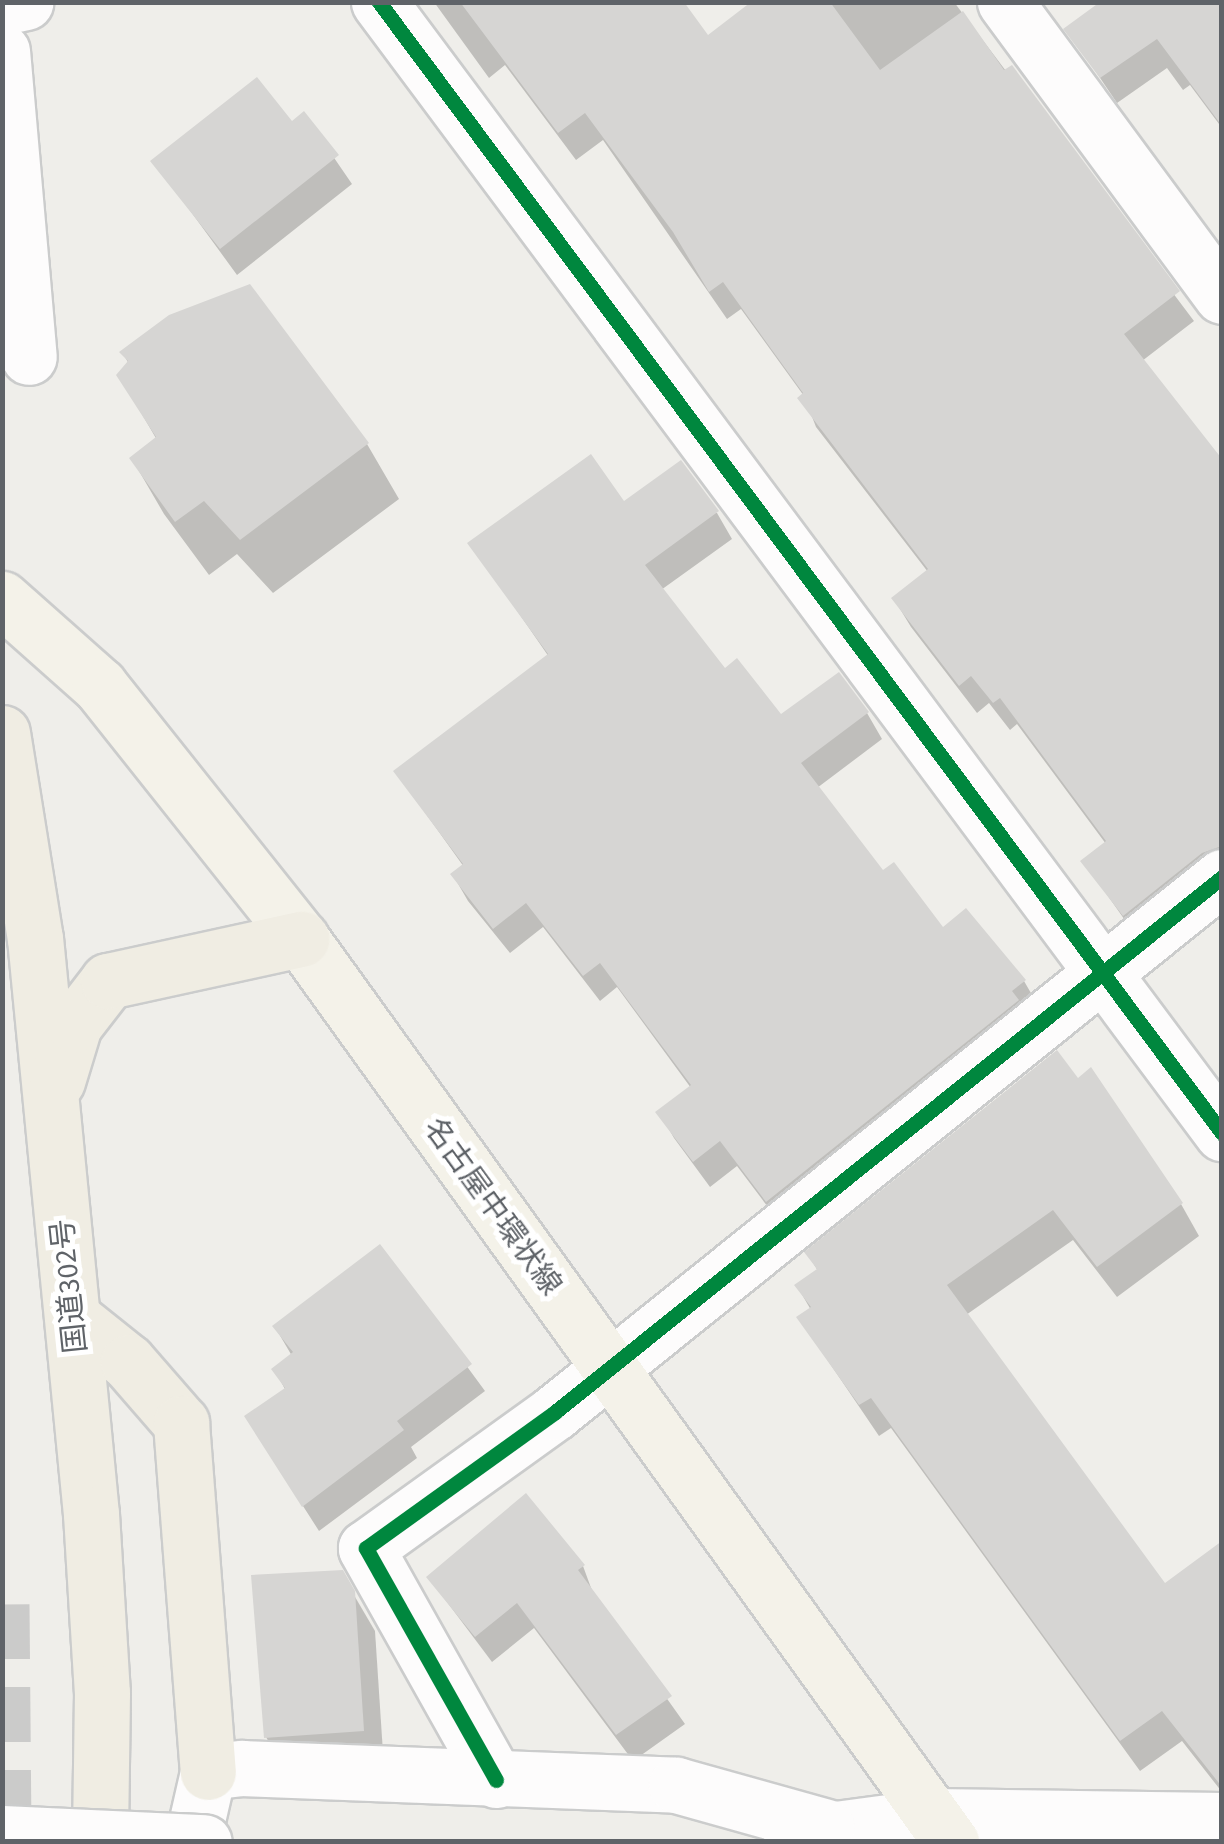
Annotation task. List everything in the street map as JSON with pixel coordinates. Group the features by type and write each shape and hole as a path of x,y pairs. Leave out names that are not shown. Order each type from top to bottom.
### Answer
{"highway":[{"name":"国道302号","path":"2,733 26,864 73,1318 102,1693 100,1842"},
{"path":"52,1099 74,1026 108,981 301,938"},
{"path":"73,1318 128,1362 181,1423 208,1772"}],"main road":[{"name":"名古屋中環状線","path":"2,599 100,686 301,938 942,1829"}],"street":[{"path":"2,8 25,2"},
{"path":"379,2 1222,1133"},
{"path":"1005,2 1222,296"},
{"path":"2,51 29,356"},
{"path":"496,1780 366,1548 607,1368 1222,877"},
{"path":"192,1842 208,1772 242,1768 676,1785 816,1834"},
{"path":"768,1842 816,1834 1222,1820"},
{"path":"2,1833 204,1842"}],"building":[{"path":"460,2 684,2 708,35 751,2 830,2 880,70 963,11 1004,70 1012,65 1180,291 1124,334 1222,459 1222,846 1202,853 1123,916 1080,861 1106,841 1000,698 993,703 971,676 959,686 891,598 928,569 797,398 803,393 723,282 709,292 673,232 585,113 558,133"},
{"path":"1100,2 1222,2 1222,126 1157,39 1100,78 1063,29"},
{"path":"257,77 292,121 304,111 339,155 220,249 150,161"},
{"path":"250,284 369,443 240,540 204,501 175,522 129,458 156,437 116,375 128,361 119,352 169,315"},
{"path":"591,454 624,501 681,460 719,511 645,565 725,668 737,658 781,714 839,672 869,712 801,763 883,870 894,862 943,927 966,908 1026,980 1012,991 1019,1000 766,1202 720,1141 693,1162 655,1112 691,1085 600,963 583,976 526,903 493,929 450,874 463,864 393,771 548,654 467,543"},
{"path":"1057,1050 1078,1078 1091,1067 1183,1203 1097,1267 1053,1210 947,1285 1165,1583 1222,1541 1222,1787 1162,1711 1120,1741 871,1398 859,1405 796,1317 811,1307 794,1285 817,1269 804,1252"},
{"path":"380,1244 472,1364 397,1421 404,1430 302,1507 244,1416 285,1388 271,1369 293,1352 272,1326"},
{"path":"526,1493 585,1565 578,1570 672,1696 616,1735 517,1603 475,1637 426,1577"},
{"path":"343,1570 355,1591 364,1731 264,1738 251,1575"}],"tunnel":[{"path":"2,1604 4,1842"}],"cycle path":[{"path":"379,2 1222,1133"},
{"path":"496,1780 366,1548 555,1412 1222,877"}]}
